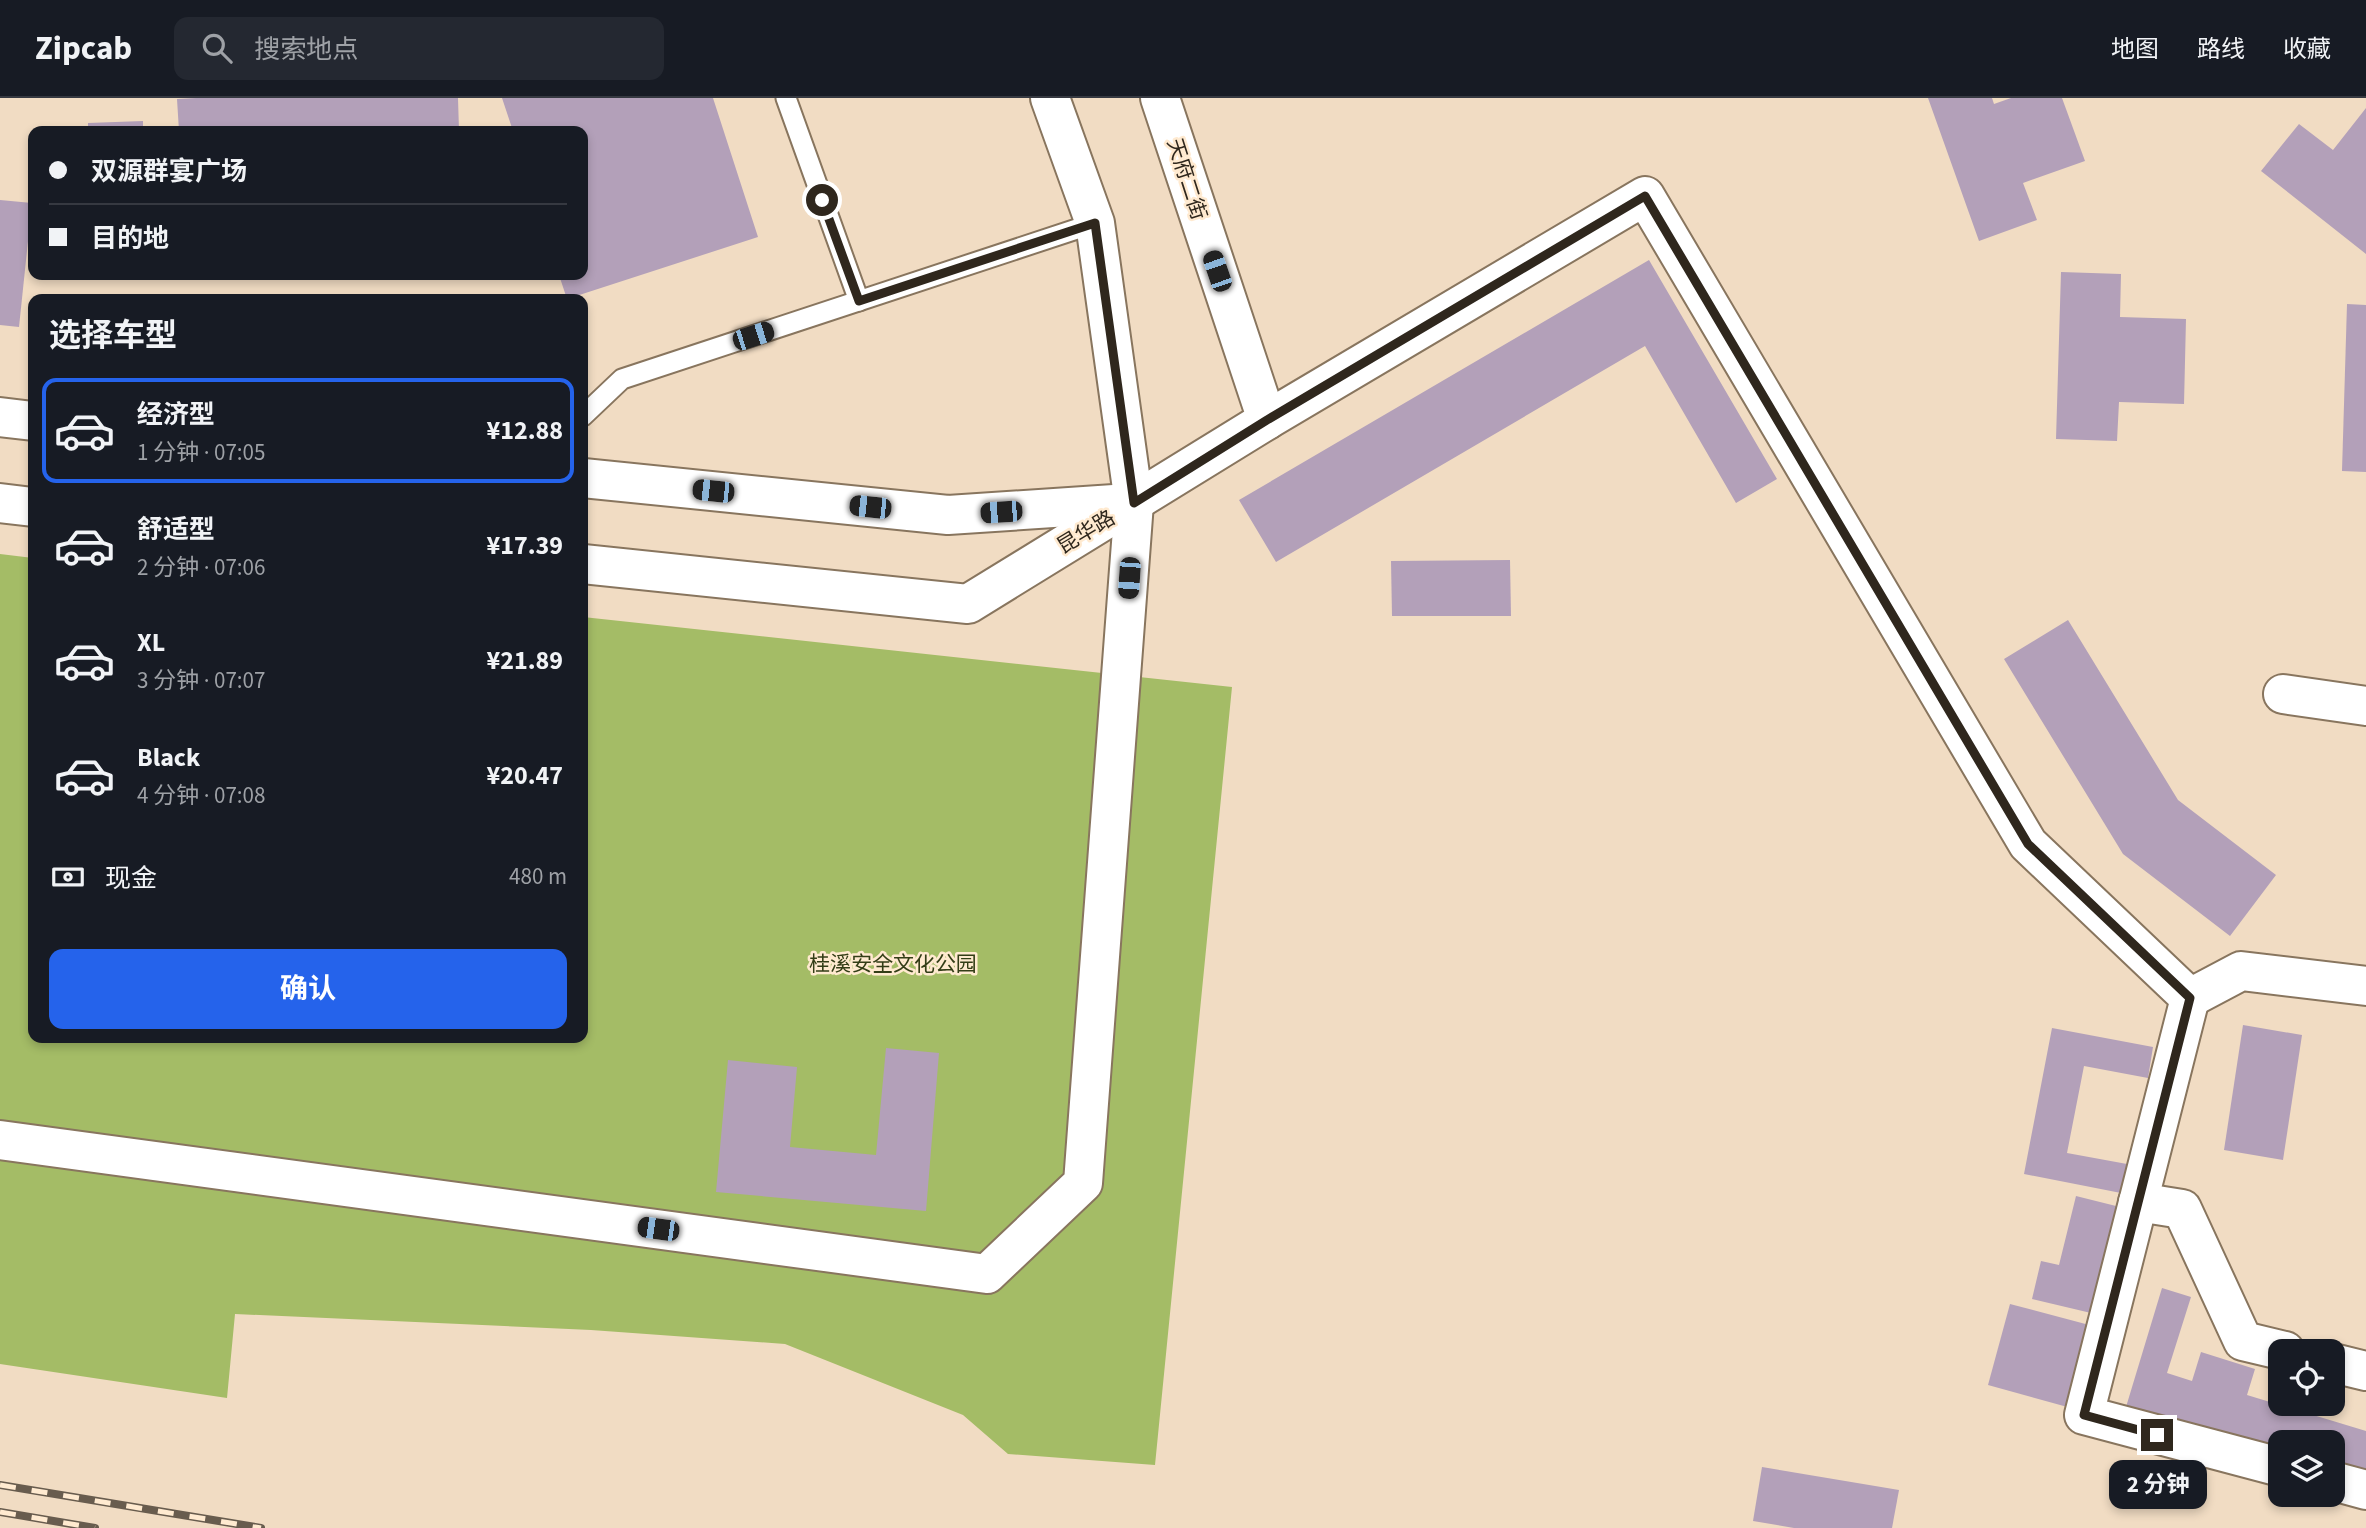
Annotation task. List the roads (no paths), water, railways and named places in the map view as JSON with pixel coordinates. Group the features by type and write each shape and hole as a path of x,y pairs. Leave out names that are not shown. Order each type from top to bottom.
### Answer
{"street":[{"path":"0,1139 987,1274 1083,1183 1134,503 1095,223 1050,98"},
{"name":"天府二街","path":"1160,98 1267,420"},
{"path":"1134,503 1267,420 1645,196 2028,844 2190,998"},
{"path":"0,417 28,420"},
{"name":"昆华路","path":"588,479 948,515 1134,503"},
{"path":"0,503 28,506"},
{"name":"昆华路","path":"588,565 968,604 1134,503"},
{"path":"2283,694 2366,706"},
{"path":"2268,1464 2084,1415 2190,998 2241,971 2366,986"},
{"path":"2138,1202 2182,1209 2243,1341 2268,1347"},
{"path":"2345,1366 2366,1371"},
{"path":"2345,1484 2366,1490"}],"lane":[{"path":"786,98 859,301"},
{"path":"588,411 622,379 1095,223"}],"railway":[{"path":"0,1485 261,1528"},
{"path":"0,1512 95,1528"}],"park label":[{"name":"桂溪安全文化公园","path":"893,964"}]}
